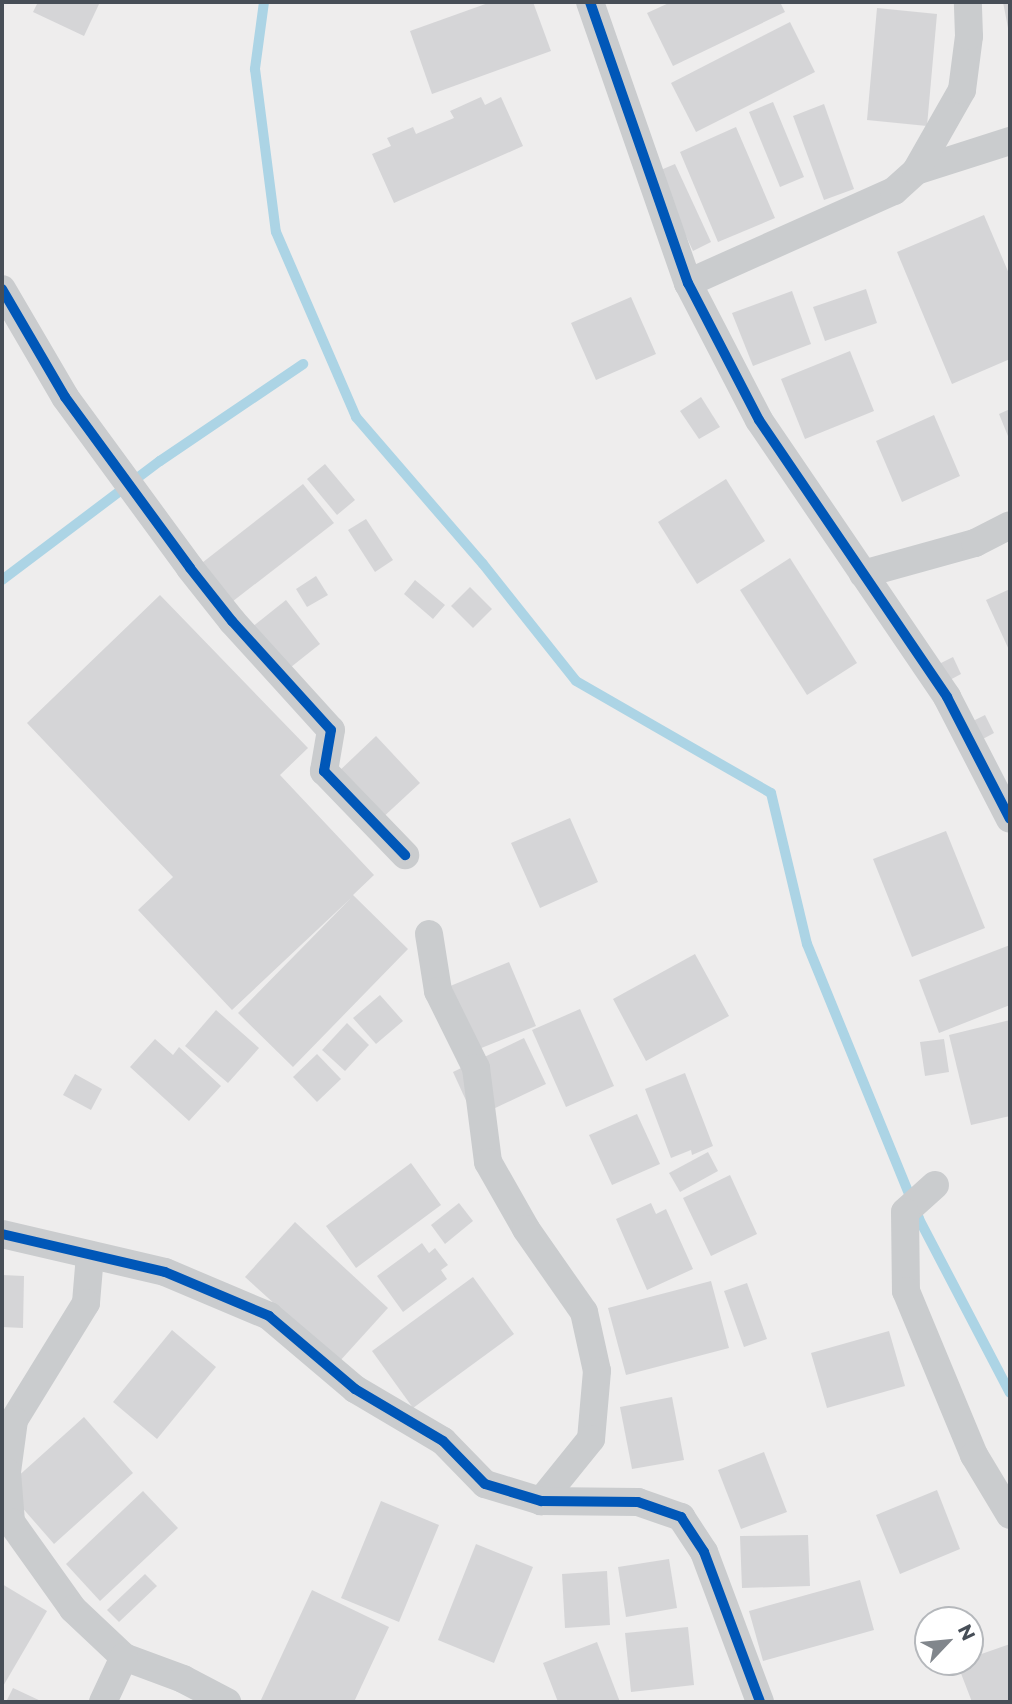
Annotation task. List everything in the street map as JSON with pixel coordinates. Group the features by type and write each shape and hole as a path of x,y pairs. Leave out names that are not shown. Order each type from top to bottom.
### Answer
{"street":[{"path":"590,2 688,283 759,420 947,697 1010,819"},
{"path":"688,283 894,191 916,171 962,90 969,36 968,2"},
{"path":"916,171 1010,142"},
{"path":"2,289 65,397 142,504 232,621 331,730 324,771 405,855"},
{"path":"863,574 975,543 1010,525"},
{"path":"429,934 438,991 476,1068 488,1161 526,1229 584,1312 597,1371 591,1439 541,1501"},
{"path":"935,1185 905,1212 906,1291 974,1455 1010,1516"},
{"path":"2,1234 165,1272 269,1317 355,1389 443,1441 485,1484 541,1501 638,1502 681,1517 704,1552 760,1702"},
{"path":"90,1255 86,1303 15,1420 7,1472 11,1522 73,1609 124,1657 183,1679 227,1702"},
{"path":"103,1702 124,1657"}],"building":[{"path":"38,2 100,2 84,36 33,12"},
{"path":"491,2 533,2 551,51 432,94 410,31"},
{"path":"671,2 780,2 785,12 673,66 647,13"},
{"path":"1003,2 1010,2 1010,33 1009,33"},
{"path":"877,8 937,14 927,126 867,120"},
{"path":"790,22 815,72 696,132 671,83"},
{"path":"481,97 485,105 501,97 523,146 394,203 372,154 391,146 387,138 413,127 416,134 454,118 450,111"},
{"path":"773,102 804,177 780,187 749,112"},
{"path":"824,104 854,189 824,200 793,116"},
{"path":"736,127 775,218 718,242 680,152"},
{"path":"675,164 711,242 693,251 656,172"},
{"path":"984,215 1010,276 1010,359 952,384 897,252"},
{"path":"866,289 877,323 825,341 813,307"},
{"path":"792,291 811,344 753,366 732,313"},
{"path":"631,297 656,354 596,380 571,323"},
{"path":"850,351 874,411 805,439 781,379"},
{"path":"701,397 720,427 699,439 680,411"},
{"path":"1010,409 1010,441 999,414"},
{"path":"934,415 960,476 902,502 876,441"},
{"path":"325,464 355,500 337,515 307,479"},
{"path":"726,479 765,541 697,584 658,522"},
{"path":"303,484 334,523 228,605 198,566"},
{"path":"366,519 393,560 375,572 348,530"},
{"path":"790,558 857,663 807,695 740,590"},
{"path":"316,576 328,595 307,607 296,589"},
{"path":"415,580 445,605 433,619 404,594"},
{"path":"470,587 492,609 473,628 451,606"},
{"path":"1010,589 1010,652 986,600"},
{"path":"160,595 308,748 280,775 374,875 353,895 408,949 293,1067 238,1013 351,898 232,1010 138,910 173,877 27,723"},
{"path":"286,600 320,644 286,671 252,627"},
{"path":"953,657 961,674 946,682 937,665"},
{"path":"985,715 994,733 981,740 971,722"},
{"path":"376,736 420,783 380,820 336,774"},
{"path":"570,818 598,882 540,908 511,843"},
{"path":"946,831 985,928 912,957 873,859"},
{"path":"1010,945 1010,1005 939,1033 919,980"},
{"path":"695,954 729,1016 646,1061 613,999"},
{"path":"509,962 536,1026 464,1055 438,991"},
{"path":"380,995 403,1021 376,1044 353,1018"},
{"path":"580,1009 614,1086 566,1107 532,1030"},
{"path":"216,1010 259,1048 228,1083 185,1046"},
{"path":"1010,1020 1010,1116 971,1125 949,1035"},
{"path":"347,1023 369,1045 345,1071 322,1050"},
{"path":"524,1038 546,1084 474,1118 453,1072"},
{"path":"155,1039 173,1055 179,1047 221,1086 189,1121 130,1067"},
{"path":"944,1039 949,1072 925,1076 920,1042"},
{"path":"317,1054 341,1079 317,1102 293,1077"},
{"path":"685,1073 713,1146 692,1155 691,1150 671,1158 645,1089"},
{"path":"75,1074 102,1089 91,1110 63,1095"},
{"path":"637,1114 660,1164 612,1185 589,1135"},
{"path":"708,1152 718,1171 680,1192 669,1173"},
{"path":"411,1163 441,1205 356,1268 326,1226"},
{"path":"730,1175 757,1234 711,1256 683,1198"},
{"path":"459,1203 473,1221 445,1244 431,1225"},
{"path":"651,1203 656,1214 666,1209 693,1269 647,1290 616,1219"},
{"path":"295,1222 388,1308 339,1362 245,1277"},
{"path":"422,1243 429,1253 435,1248 448,1265 441,1270 447,1279 403,1312 377,1276"},
{"path":"2,1275 24,1276 23,1328 2,1327"},
{"path":"473,1277 514,1334 413,1408 372,1351"},
{"path":"711,1281 729,1348 626,1375 608,1308"},
{"path":"747,1283 767,1339 744,1347 724,1291"},
{"path":"172,1330 216,1367 157,1439 113,1402"},
{"path":"889,1331 905,1386 827,1408 811,1353"},
{"path":"672,1397 684,1460 632,1469 620,1407"},
{"path":"84,1417 133,1473 54,1544 5,1488"},
{"path":"764,1452 787,1512 741,1529 718,1470"},
{"path":"937,1490 960,1549 900,1574 876,1515"},
{"path":"143,1491 178,1528 100,1601 66,1564"},
{"path":"381,1501 439,1525 399,1622 341,1598"},
{"path":"808,1535 810,1586 742,1588 740,1536"},
{"path":"476,1544 533,1567 494,1663 438,1640"},
{"path":"669,1559 677,1608 626,1617 618,1567"},
{"path":"607,1571 610,1625 565,1628 562,1574"},
{"path":"145,1574 157,1586 119,1622 107,1610"},
{"path":"860,1580 874,1630 763,1661 749,1611"},
{"path":"2,1584 47,1611 2,1688"},
{"path":"312,1590 389,1627 354,1702 260,1702"},
{"path":"688,1627 694,1685 631,1692 625,1633"},
{"path":"597,1642 620,1702 558,1702 543,1663"},
{"path":"1010,1644 1010,1701 972,1702 962,1676 984,1676 984,1653"},
{"path":"13,1688 43,1702 6,1702"}],"waterway":[{"path":"264,2 255,69 276,232 356,417 483,564 576,681 771,793 807,944 919,1219 1010,1393"},
{"path":"2,580 160,461 303,364"}],"cycle path":[{"path":"590,2 688,283 759,420 947,697 1010,819"},
{"path":"2,289 65,397 190,568 232,621 331,730 324,771 405,855"},
{"path":"2,1234 165,1272 269,1316 355,1389 443,1441 485,1484 541,1501 638,1502 681,1517 704,1552 760,1702"}]}
